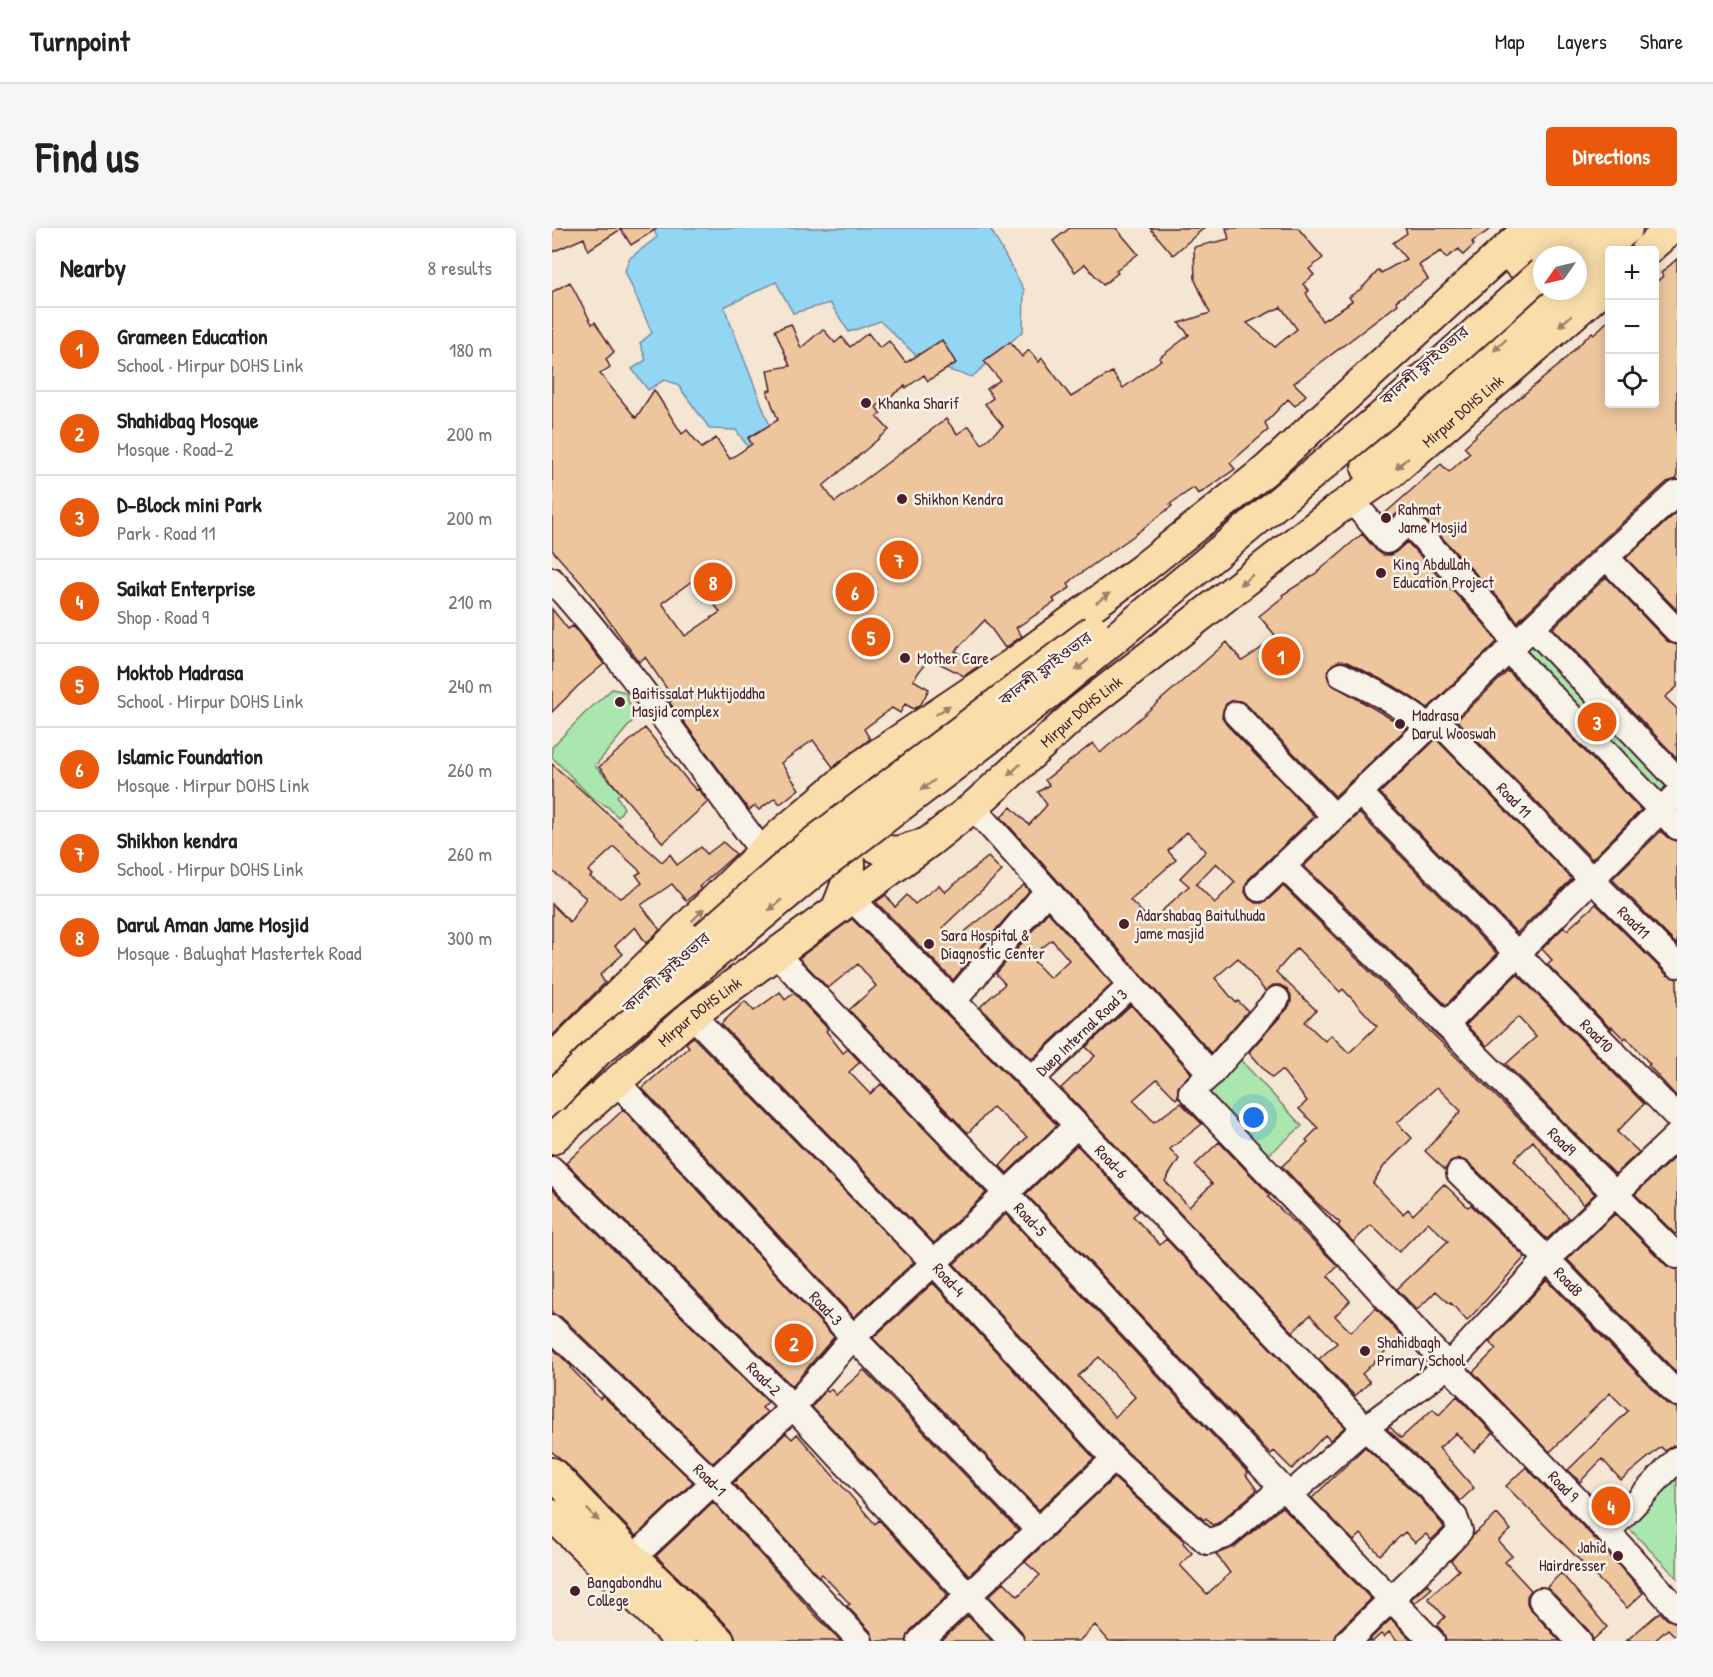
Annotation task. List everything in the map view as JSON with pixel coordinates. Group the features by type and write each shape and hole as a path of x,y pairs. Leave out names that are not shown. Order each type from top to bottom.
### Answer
{"main road":[{"path":"553,1063 772,843 862,765 1017,661 1142,569 1266,470 1529,228"},
{"name":"কালশী ফ্লাইওভার","path":"1266,470 1290,459 1306,447 1419,354 1557,228"},
{"path":"1559,246 1579,228"},
{"path":"1572,246 1592,228"},
{"path":"1587,265 1627,228"},
{"path":"1652,246 1672,228"},
{"name":"কালশী ফ্লাইওভার","path":"553,1063 587,1044 806,848 1018,689 1268,495 1416,374 1533,269"},
{"path":"552,1098 597,1052 806,879 1049,693 1382,416 1533,281"},
{"name":"Mirpur DOHS Link","path":"552,1139 692,1015 929,843 973,807 1079,711 1343,506 1392,472 1605,287"},
{"path":"1343,506 1348,490 1375,460 1549,300"},
{"path":"862,765 852,791 851,806 853,822 862,835 873,846 886,851 899,851 929,843"},
{"path":"772,843 804,827 823,826 838,836 852,864 844,904"},
{"path":"552,1473 633,1558 719,1641"},
{"path":"552,1515 681,1641"}],"street":[{"path":"1259,889 1606,557 1677,493"},
{"path":"1343,506 1387,541 1408,522 1668,801 1677,827"},
{"path":"1606,557 1677,631"},
{"path":"552,580 637,685 772,843"},
{"path":"1519,642 1677,778"},
{"name":"Road 11","path":"1341,675 1433,724 1591,879"},
{"path":"1236,714 1335,817"},
{"name":"Road10","path":"1360,793 1677,1117"},
{"path":"1446,1024 1668,801"},
{"path":"973,807 1211,1074 1277,999"},
{"name":"Road9","path":"1282,866 1446,1024 1677,1256"},
{"name":"Road11","path":"1591,879 1677,965"},
{"path":"954,1001 1047,891"},
{"name":"Road-6","path":"844,904 954,1001 1032,1079 1365,1428 1430,1488 1455,1517 1460,1531 1392,1599"},
{"name":"Road-5","path":"775,953 1006,1194 1286,1492 1432,1641"},
{"name":"Duep Internal Road 3","path":"1032,1079 1131,985"},
{"name":"Road-4","path":"692,1015 934,1263 1114,1459 1207,1542 1225,1536 1286,1492"},
{"name":"Road 9","path":"1211,1074 1191,1092 1358,1267 1448,1366 1608,1532 1677,1609"},
{"name":"Road-3","path":"617,1082 853,1337 1039,1531"},
{"path":"633,1558 793,1407 853,1337 934,1263 1077,1125"},
{"path":"1286,1492 1365,1428 1448,1366 1547,1259 1677,1135"},
{"name":"Road-2","path":"552,1169 793,1407 1011,1641"},
{"name":"Road8","path":"1459,1173 1547,1259 1677,1394"},
{"name":"Road-1","path":"552,1328 714,1483 860,1641"},
{"path":"920,1641 1114,1459"},
{"path":"1608,1532 1677,1459"},
{"path":"1348,1641 1392,1599"},
{"path":"1541,1600 1579,1641"}],"green space":[{"path":"1534,642 1677,787 1660,803 1519,656"},
{"path":"612,689 625,692 635,718 595,766 621,793 617,796 624,808 618,817 608,807 591,797 552,757 552,747"},
{"path":"1235,1054 1302,1126 1266,1157 1199,1087"},
{"path":"1677,1468 1677,1578 1621,1520"}],"water":[{"path":"653,228 990,228 1024,290 1023,331 972,377 924,363 880,321 849,332 830,303 793,313 776,282 724,307 780,452 753,454 736,430 710,429 677,384 664,380 648,390 632,369 646,360 640,343 652,333 625,271 629,259 657,237"}],"building":[{"path":"552,228 658,228 631,245 621,229 588,250 584,238 552,252"},
{"path":"1070,228 1116,228 1138,254 1116,271 1118,273 1103,285 1085,264 1075,272 1053,241"},
{"path":"1150,228 1204,228 1173,255"},
{"path":"1226,228 1298,228 1323,258 1309,269 1314,275 1303,284 1309,291 1306,293 1322,321 1348,305 1352,301 1349,297 1361,289 1379,270 1381,273 1406,259 1393,243 1407,233 1405,228 1492,228 1472,242 1474,245 1463,255 1459,249 1446,258 1441,251 1419,265 1428,279 1396,301 1398,304 1294,383 1306,395 1295,406 1288,399 1265,423 1268,430 1230,463 1235,469 1198,494 1194,488 1192,489 1170,504 1172,506 1132,537 1073,579 1068,584 1070,588 1053,599 1055,602 1016,628 1022,636 1005,648 985,620 955,651 981,664 964,676 929,658 913,680 929,689 921,704 914,709 905,704 900,713 892,708 864,729 870,739 833,767 813,740 781,763 799,789 780,804 775,798 759,810 755,806 749,810 669,702 674,699 645,657 639,662 583,585 552,550 552,292 570,282 592,324 595,322 614,352 606,359 610,367 600,374 636,418 654,390 682,434 687,430 702,448 716,438 730,459 752,444 748,438 778,420 767,391 771,390 767,370 790,366 775,330 791,324 801,348 823,329 835,343 842,337 850,347 868,333 880,348 889,341 905,362 942,340 956,363 928,381 924,375 876,407 881,414 877,417 889,430 823,486 835,502 946,419 957,434 969,426 982,444 1003,426 985,404 993,398 987,389 1000,380 984,361 1010,342 1022,357 1029,350 1039,362 1042,358 1071,397 1112,372 1123,388 1161,360 1159,358 1189,335 1179,323 1210,313 1195,280 1194,247 1229,239","holes":["1281,307 1297,329 1275,347 1247,323","696,578 720,612 685,636 662,603"]},
{"path":"1677,259 1677,479 1667,482 1517,622 1505,605 1418,512 1412,508 1404,508 1388,521 1383,515 1441,464 1449,472 1470,453 1464,447 1475,435 1558,366 1592,332 1594,334 1605,324 1605,408 1659,408 1659,280 1663,276 1661,273"},
{"path":"1677,512 1677,610 1626,558"},
{"path":"1362,534 1383,555 1396,552 1407,542 1484,624 1497,642 1428,708 1394,686 1347,662 1339,661 1333,664 1327,675 1330,683 1407,728 1335,796 1246,704 1233,700 1226,704 1222,717 1226,724 1314,816 1249,879 1245,892 1249,899 1262,903 1283,886 1595,1194 1583,1205 1533,1141 1514,1160 1569,1218 1547,1239 1468,1162 1458,1158 1449,1163 1445,1170 1425,1151 1461,1111 1437,1087 1397,1123 1412,1138 1384,1166 1373,1183 1403,1214 1408,1209 1413,1215 1444,1184 1468,1207 1471,1205 1525,1257 1467,1321 1451,1303 1436,1291 1417,1310 1397,1289 1448,1241 1428,1222 1399,1252 1371,1225 1353,1242 1338,1226 1340,1223 1315,1201 1282,1166 1308,1142 1306,1140 1318,1128 1299,1109 1307,1101 1282,1070 1272,1078 1249,1052 1288,1008 1291,995 1287,989 1280,985 1273,985 1265,991 1238,958 1215,978 1236,1003 1238,1001 1248,1011 1211,1053 1001,817 1011,807 1029,825 1047,805 1038,792 1049,785 1045,780 1093,743 1100,753 1227,642 1242,661 1275,639 1273,637 1275,635 1259,616 1283,597 1282,595 1315,574","holes":["1187,832 1206,851 1180,878 1189,886 1151,921 1130,900 1176,860 1168,851","1216,863 1235,882 1215,903 1196,884","1297,948 1340,992 1343,989 1377,1026 1349,1053 1331,1035 1325,1041 1305,1022 1316,1010 1276,972"]},
{"path":"1606,577 1667,641 1677,645 1677,687 1665,697 1677,709 1677,758 1553,628"},
{"path":"552,609 568,629 573,626 604,664 552,712"},
{"path":"1508,671 1641,810 1592,859 1457,720"},
{"path":"645,728 708,802 663,843 599,767"},
{"path":"1436,739 1572,879 1517,933 1380,793"},
{"path":"552,764 662,862 670,854 677,865 701,847 707,854 723,842 736,854 686,901 672,884 641,905 660,930 646,943 635,927 615,946 623,954 600,975 605,983 552,1036 552,904 570,922 586,898 552,871","holes":["614,847 641,872 636,875 642,883 621,898 590,877 592,875 588,871"]},
{"path":"1359,813 1497,954 1446,1005 1304,866"},
{"path":"1661,831 1667,837 1677,841 1677,945 1612,879"},
{"path":"988,857 1002,871 943,927 954,940 1024,885 1029,891 953,980 876,902 886,895 895,907 907,895 915,904 939,885 945,892"},
{"path":"1596,904 1667,975 1677,979 1677,1097 1626,1037 1624,1039 1612,1027 1611,1029 1547,964 1552,960 1542,949 1564,927 1567,930"},
{"path":"1048,912 1112,984 1032,1059 980,1007 1005,984 996,974","holes":["1052,940 1069,960 1050,978 1030,957"]},
{"path":"852,919 1057,1125 1007,1173 1000,1166 1027,1137 993,1107 968,1133 849,1010 876,986 858,964 828,988 799,958"},
{"path":"1517,974 1644,1104 1617,1132 1639,1152 1615,1174 1506,1064 1536,1037 1518,1017 1487,1046 1466,1025"},
{"path":"780,992 785,1000 794,993 828,1029 826,1031 843,1053 848,1049 860,1062 849,1072 870,1094 881,1084 986,1193 934,1243 721,1024 745,1001 754,1011"},
{"path":"1131,1005 1191,1073 1178,1087 1176,1099 1157,1079 1133,1100 1154,1122 1181,1103 1202,1124 1170,1149 1179,1159 1165,1181 1189,1207 1212,1184 1195,1165 1219,1142 1270,1195 1268,1197 1338,1266 1328,1276 1350,1301 1335,1316 1351,1332 1376,1308 1401,1336 1362,1374 1370,1382 1355,1396 1319,1359 1337,1343 1310,1315 1293,1332 1061,1088 1095,1056 1086,1047"},
{"path":"693,1037 914,1262 854,1317 642,1088 689,1047 686,1043"},
{"path":"621,1107 834,1337 792,1386 566,1163 623,1110"},
{"path":"1077,1145 1139,1211 1133,1216 1160,1245 1166,1239 1345,1427 1330,1440 1325,1435 1292,1469 1274,1451 1271,1454 1256,1439 1026,1194"},
{"path":"1677,1155 1677,1233 1675,1234 1635,1194"},
{"path":"552,1189 768,1402 762,1408 767,1412 713,1463 573,1328 561,1317 552,1314"},
{"path":"1006,1214 1248,1473 1246,1475 1257,1490 1218,1523 1212,1525 1206,1518 1204,1520 1124,1449 954,1264","holes":["1099,1357 1135,1397 1115,1417 1078,1376"]},
{"path":"1615,1214 1667,1266 1677,1270 1677,1373 1567,1259"},
{"path":"1547,1280 1667,1404 1677,1408 1677,1445 1665,1451 1661,1447 1621,1480 1602,1459 1580,1482 1568,1470 1628,1411 1610,1393 1550,1452 1473,1372 1496,1349 1489,1342"},
{"path":"933,1283 1094,1458 1039,1510 873,1338"},
{"path":"552,1348 600,1399 603,1396 693,1482 636,1536 564,1461 552,1452"},
{"path":"864,1370 1018,1530 969,1575 812,1407 826,1390 828,1392 831,1389 836,1395"},
{"path":"1457,1396 1493,1433 1474,1452 1456,1433 1439,1448 1474,1488 1460,1501 1440,1478 1387,1429 1390,1427 1401,1438 1433,1409 1439,1415"},
{"path":"786,1433 792,1439 797,1434 875,1524 879,1520 948,1595 910,1631 906,1641 874,1641 870,1631 847,1606 850,1604 822,1574 819,1576 733,1483"},
{"path":"1365,1447 1420,1498 1442,1524 1444,1528 1431,1540 1426,1534 1415,1543 1405,1532 1380,1555 1361,1534 1354,1541 1312,1498"},
{"path":"1526,1467 1643,1593 1627,1608 1506,1486"},
{"path":"1114,1478 1184,1541 1183,1543 1192,1553 1180,1565 1207,1594 1230,1573 1216,1554 1234,1547 1282,1507 1371,1599 1338,1631 1334,1641 1109,1641 1095,1625 1079,1641 1025,1641 1021,1631 989,1596 1004,1582 1018,1596 1040,1575 1025,1562"},
{"path":"713,1502 841,1641 736,1641 731,1629 656,1556"},
{"path":"1497,1514 1511,1530 1498,1541 1512,1556 1505,1562 1531,1590 1527,1596 1530,1609 1560,1641 1446,1641 1437,1625 1445,1617 1428,1598 1459,1570 1451,1561 1473,1535"},
{"path":"1561,1573 1607,1627 1593,1640 1589,1631 1547,1587"},
{"path":"1428,1584 1432,1588 1415,1603 1411,1599"},
{"path":"1660,1612 1667,1619 1677,1623 1677,1638 1668,1629 1654,1641 1626,1641"},
{"path":"968,1616 992,1641 941,1641"},
{"path":"1391,1619 1412,1641 1398,1641 1389,1632 1384,1637 1381,1634 1373,1641 1368,1641"}],"place":[{"name":"Khanka Sharif","path":"866,403"},
{"name":"Shikhon Kendra","path":"902,499"},
{"name":"Rahmat Jame Mosjid","path":"1386,518"},
{"name":"Shikhon kendra","path":"899,560"},
{"name":"King Abdullah Education Project","path":"1381,573"},
{"name":"Darul Aman Jame Mosjid","path":"713,582"},
{"name":"Islamic Foundation","path":"855,592"},
{"name":"Moktob Madrasa","path":"871,637"},
{"name":"Grameen Education","path":"1281,656"},
{"name":"Mother Care","path":"905,658"},
{"name":"Baitissalat Muktijoddha Masjid complex","path":"620,702"},
{"name":"D-Block mini Park","path":"1597,722"},
{"name":"Madrasa Darul Wooswah","path":"1400,724"},
{"name":"Adarshabag Baitulhuda jame masjid","path":"1124,924"},
{"name":"Sara Hospital & Diagnostic Center","path":"929,944"},
{"name":"Shahidbag Mosque","path":"794,1343"},
{"name":"Shahidbagh Primary School","path":"1365,1351"},
{"name":"Saikat Enterprise","path":"1611,1506"},
{"name":"Jahid Hairdresser","path":"1618,1556"},
{"name":"Bangabondhu College","path":"575,1591"}]}
